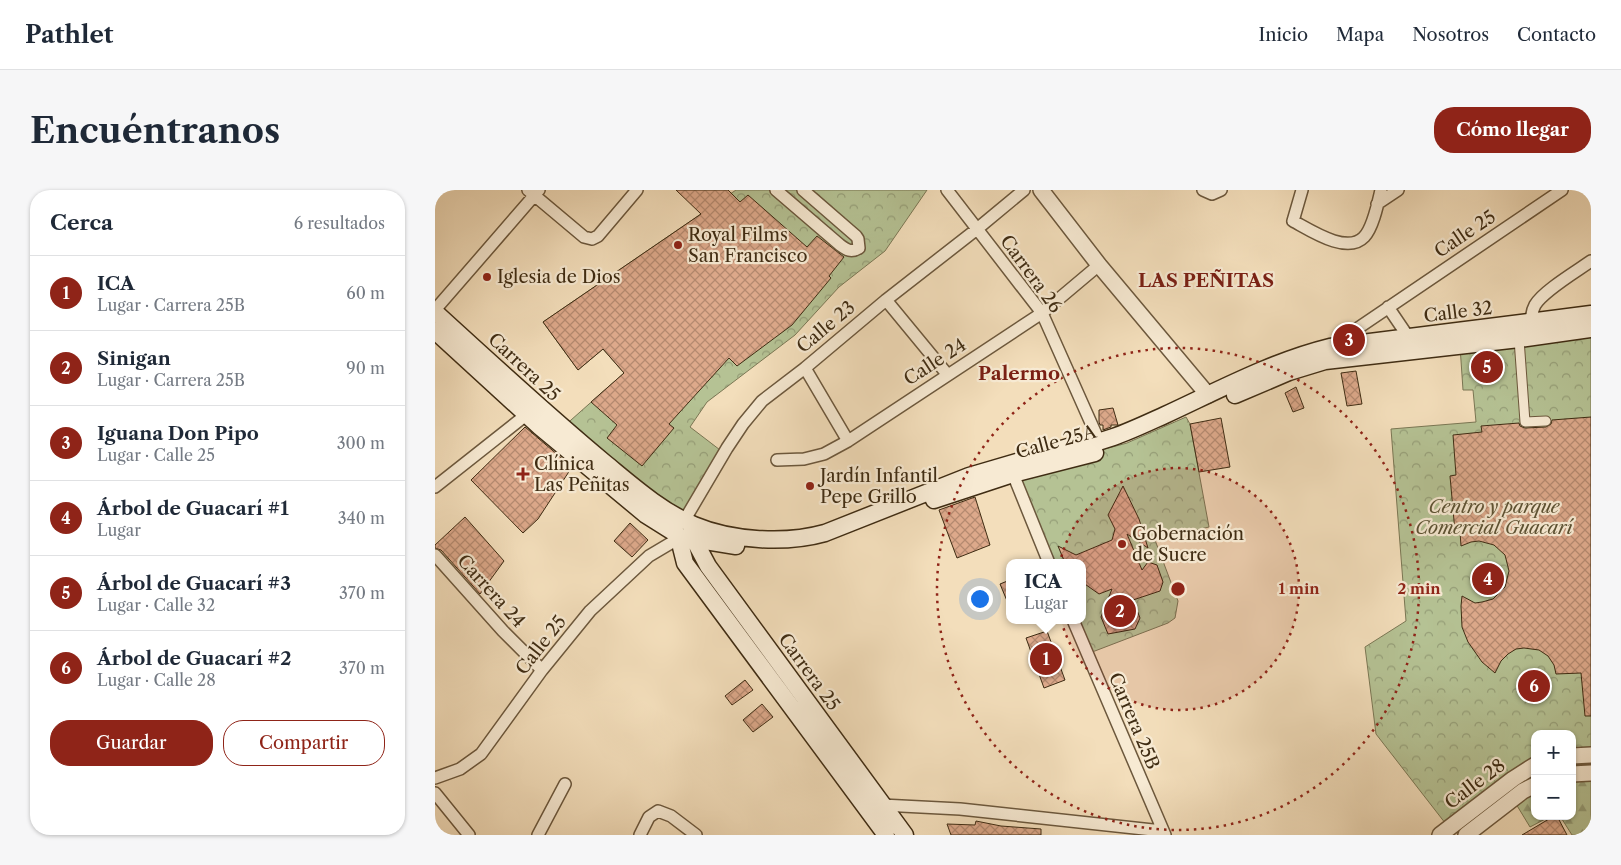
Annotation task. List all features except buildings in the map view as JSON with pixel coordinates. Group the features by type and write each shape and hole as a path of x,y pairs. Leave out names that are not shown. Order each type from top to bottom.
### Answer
{"main road":[{"name":"Carrera 25","path":"435,311 550,418 659,506 688,533 708,566 905,835"},
{"name":"Calle 32","path":"1527,333 1591,314"},
{"name":"Calle 32","path":"1330,347 1410,344 1591,329"},
{"name":"Carrera 25","path":"435,330 526,415 646,515 688,533"},
{"name":"Calle 25A","path":"688,533 769,550 811,548 845,537 933,500 1013,474 1127,443 1289,372 1311,365 1410,344"},
{"name":"Calle 25A","path":"688,533 710,530 766,540 806,538 825,533 969,476 1068,447 1082,446 1123,434 1281,362 1330,347"},
{"path":"1013,474 1012,471 1015,467 1069,452 1082,446"},
{"name":"Carrera 25","path":"688,533 681,547 685,563 886,835"}],"street":[{"path":"435,311 534,192 583,237 592,239 598,236 637,190"},
{"path":"776,190 840,245 848,250 859,248 859,239 803,190"},
{"name":"Carrera 26","path":"947,190 1042,313 1099,441"},
{"name":"Calle 23","path":"688,533 743,424 762,401 1024,190"},
{"path":"1041,190 1099,265 1208,395"},
{"path":"1302,190 1293,221 1334,241 1345,244 1358,242 1365,237 1370,228 1381,190"},
{"path":"1377,204 1398,190"},
{"name":"Calle 25","path":"1330,347 1562,190"},
{"path":"1546,421 1525,422 1527,333 1533,309 1536,303 1591,261"},
{"name":"Calle 24","path":"777,460 824,454 848,441 1042,313 1099,265"},
{"path":"886,300 947,374"},
{"path":"1388,308 1410,344"},
{"path":"805,368 848,441"},
{"path":"435,487 526,415"},
{"path":"1013,474 1047,559"},
{"name":"Calle 25","path":"435,778 460,770 481,754 543,670 590,611 649,556 688,533"},
{"name":"Carrera 24","path":"435,555 503,631 543,670"},
{"name":"Carrera 25B","path":"1075,624 1163,833"},
{"path":"1576,756 1591,755"},
{"name":"Calle 28","path":"1440,835 1513,779 1531,768"},
{"path":"1576,774 1591,773"},
{"path":"538,835 565,784"},
{"name":"Calle 28","path":"1466,835 1523,791 1531,787"},
{"path":"435,793 469,835"},
{"path":"882,805 968,810 1163,833"},
{"path":"640,835 649,817 658,811 671,816 696,835"}],"green space":[{"path":"736,190 927,190 885,251 839,287 795,335 707,402 690,427 724,453 684,521 562,428 624,373 603,349 578,370 543,322"},
{"name":"Centro y parque Comercial Guacarí","path":"1591,329 1591,755 1576,756 1576,730 1531,730 1531,768 1449,828 1376,734 1365,647 1406,621 1391,429 1476,422 1473,390 1463,390 1460,346"},
{"path":"1186,417 1190,424 1209,527 1155,540 1178,601 1175,618 1168,623 1087,654 1075,624 1086,624 1086,559 1047,559 1013,474 1127,443"},
{"path":"1591,773 1591,835 1572,835 1563,820 1576,820 1576,774"},
{"path":"1531,788 1531,820 1543,820 1530,827 1513,799"}],"place":[{"name":"Royal Films San Francisco","path":"678,245"},
{"name":"Iglesia de Dios","path":"487,277"},
{"name":"Iguana Don Pipo","path":"1349,340"},
{"name":"Árbol de Guacarí #3","path":"1487,367"},
{"name":"Clínica Las Peñitas","path":"523,474"},
{"name":"Jardín Infantil Pepe Grillo","path":"810,486"},
{"name":"Gobernación de Sucre","path":"1122,544"},
{"name":"Árbol de Guacarí #1","path":"1488,579"},
{"name":"Sinigan","path":"1120,611"},
{"name":"ICA","path":"1046,659"},
{"name":"Árbol de Guacarí #2","path":"1534,686"}],"district":[{"name":"LAS PEÑITAS","path":"1206,280"},
{"name":"Palermo","path":"1019,373"}]}
